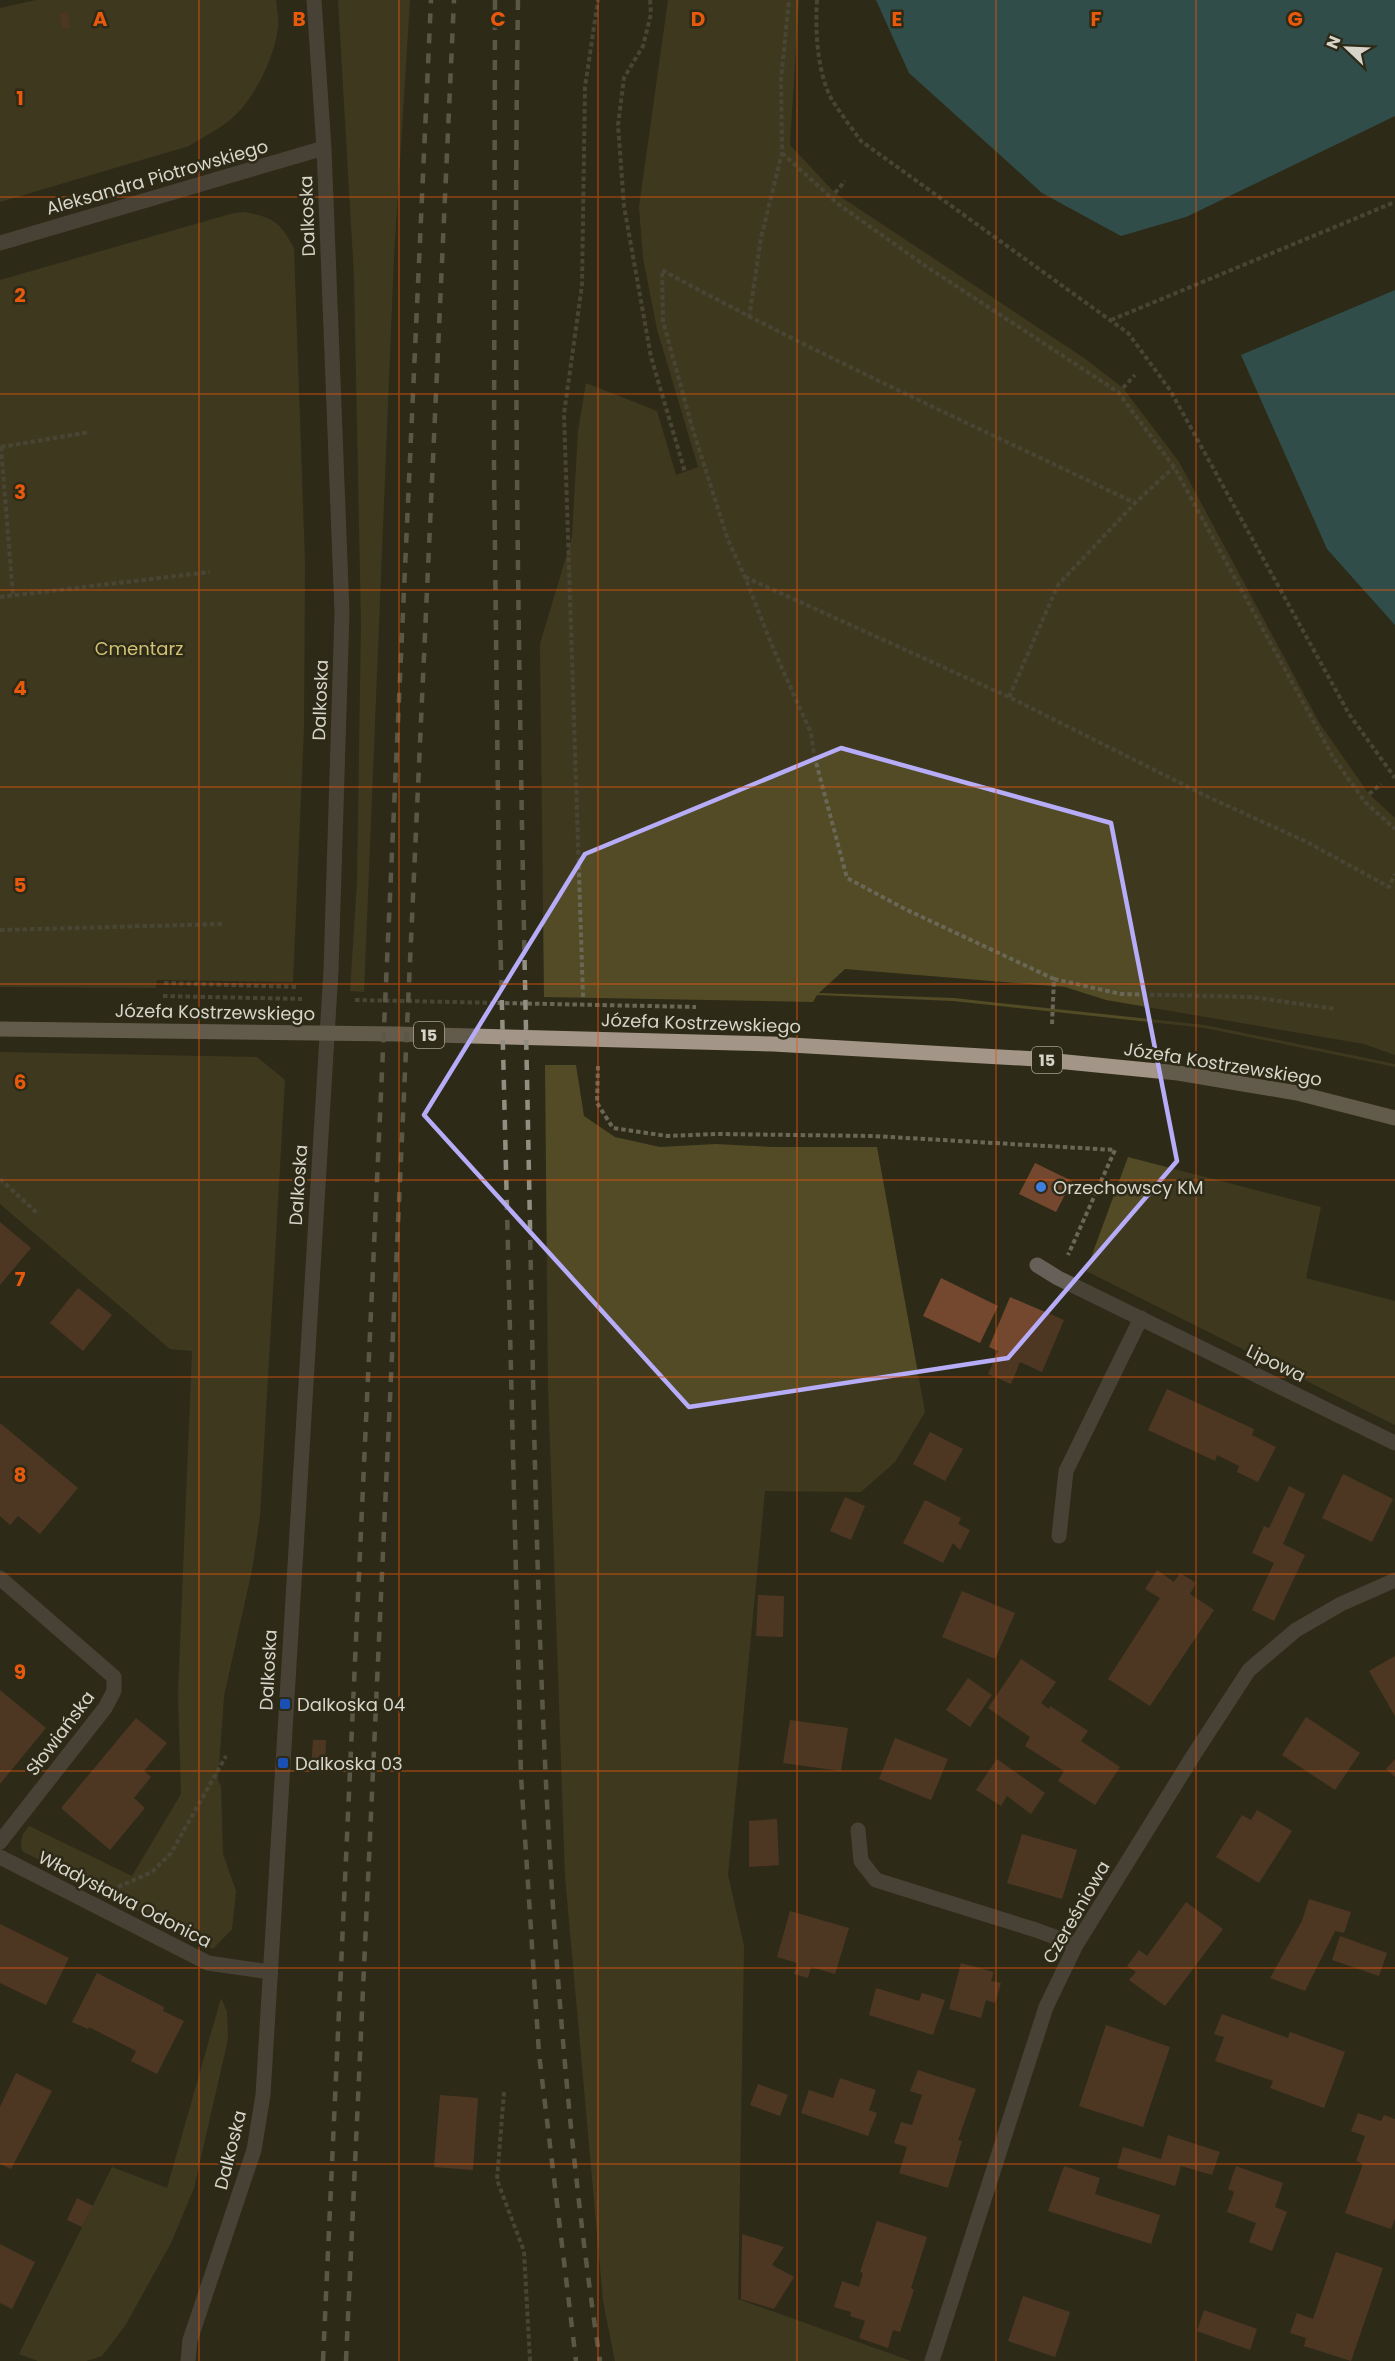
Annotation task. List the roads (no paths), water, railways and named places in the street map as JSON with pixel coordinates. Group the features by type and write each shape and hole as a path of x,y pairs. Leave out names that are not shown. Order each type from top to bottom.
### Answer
{"main road":[{"name":"Józefa Kostrzewskiego","path":"0,1029 397,1034 773,1044 1036,1059 1178,1073 1298,1093 1395,1118"}],"street":[{"name":"Dalkoska","path":"188,2361 190,2340 254,2150 263,2095 331,970 342,613 324,148 314,0"},
{"name":"Aleksandra Piotrowskiego","path":"0,243 324,148"},
{"name":"Lipowa","path":"1037,1265 1058,1278 1395,1443"},
{"path":"1059,1536 1066,1471 1141,1318"},
{"name":"Słowiańska","path":"0,1578 114,1677 114,1691 105,1708 0,1842"},
{"name":"Czereśniowa","path":"932,2361 1046,2007 1076,1946 1249,1670 1296,1630 1341,1604 1395,1580"},
{"path":"858,1830 861,1861 876,1880 1036,1930 1076,1946"},
{"name":"Władysława Odonica","path":"0,1857 208,1963 270,1972"}],"water":[{"path":"876,0 1395,0 1395,116 1186,217 1121,236 1042,193 909,73"},
{"path":"1395,290 1395,625 1327,549 1241,355"}],"railway":[{"path":"323,2361 431,0"},
{"path":"346,2361 454,0"},
{"path":"495,0 494,465 499,886 521,1776 539,2054 576,2361"},
{"path":"518,0 516,147 518,588 539,1621 545,1770 565,2066 580,2213 600,2361"}],"place":[{"name":"Orzechowscy KM","path":"1041,1187"},
{"name":"Dalkoska 04","path":"285,1704"},
{"name":"Dalkoska 03","path":"283,1763"}],"park label":[{"name":"Cmentarz","path":"139,648"}]}
